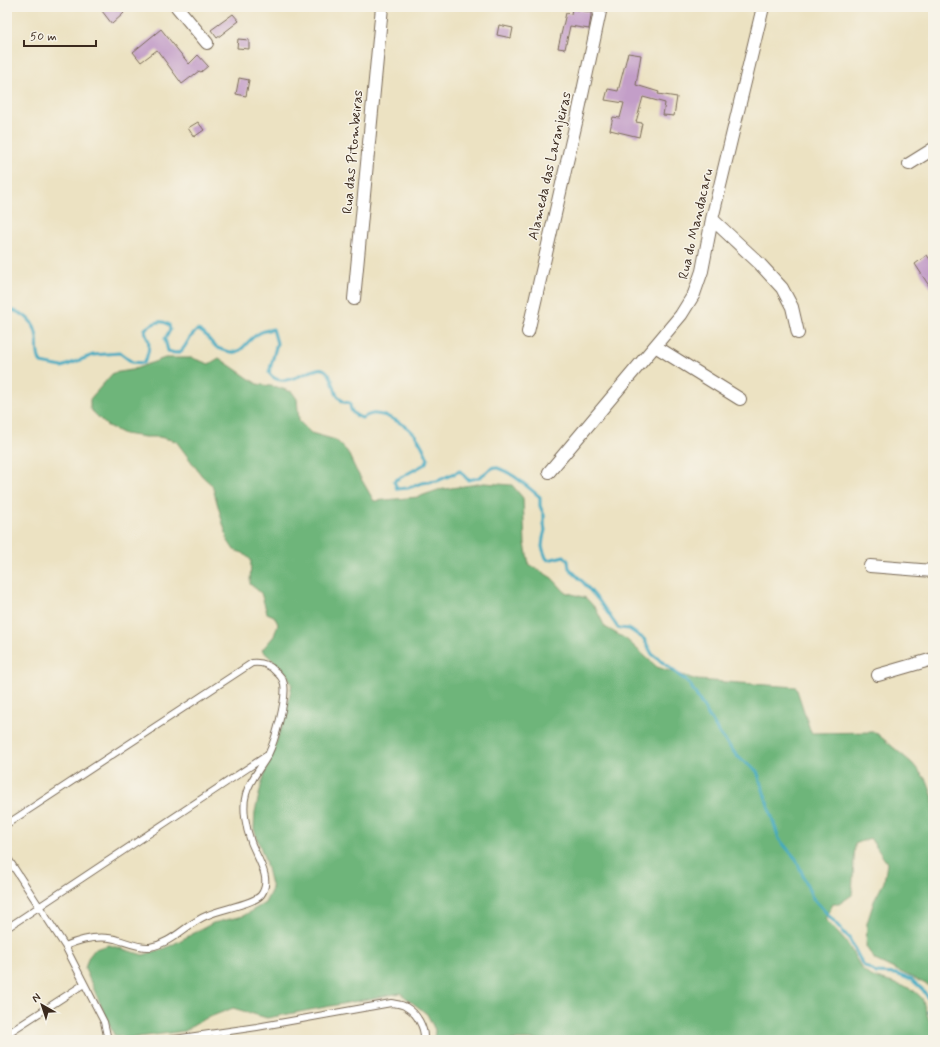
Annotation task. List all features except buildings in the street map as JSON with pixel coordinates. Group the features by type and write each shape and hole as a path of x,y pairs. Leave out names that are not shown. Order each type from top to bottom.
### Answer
{"street":[{"path":"177,7 207,43"},
{"name":"Rua das Pitombeiras","path":"354,299 382,7"},
{"name":"Alameda das Laranjeiras","path":"528,332 601,7"},
{"name":"Rua do Mandacaru","path":"549,472 681,315 694,294 702,271 712,219 763,7"},
{"path":"909,164 933,149"},
{"path":"712,219 759,263 782,288 792,307 798,334"},
{"path":"655,346 740,399"},
{"path":"870,566 933,571"},
{"path":"878,675 933,659"}],"lane":[{"path":"7,824 252,663 260,662 266,664 273,668 281,676 284,682 285,693 282,712 268,754 251,782 244,804 250,840 264,874 266,886 261,896 251,903 225,908 205,916 164,942 151,946 142,947 102,937 87,938 65,946"},
{"path":"7,928 268,754"},
{"path":"7,857 65,946 104,1022 108,1040"},
{"path":"7,1034 84,984"},
{"path":"168,1040 256,1027 391,1003 408,1008 414,1014 422,1026 424,1040"}],"green space":[{"path":"165,358 192,358 209,364 219,358 257,384 277,387 292,392 297,399 299,421 311,433 336,440 347,451 374,501 418,497 438,490 484,483 512,485 523,498 525,544 529,564 552,578 565,592 586,598 596,609 605,627 626,639 657,667 697,680 796,687 811,733 875,732 912,763 927,781 933,797 933,990 930,986 875,960 866,947 867,923 874,901 884,882 887,863 870,838 855,844 852,895 839,904 833,904 825,919 847,943 862,969 870,976 906,987 913,990 922,998 929,1020 933,1023 933,1040 434,1040 435,1030 427,1014 400,993 267,1018 233,1008 202,1020 185,1031 131,1038 114,1035 85,969 88,958 95,949 109,945 143,955 166,948 213,923 243,916 265,903 272,889 265,860 254,829 255,812 262,782 285,717 292,684 286,673 262,650 274,636 278,624 274,616 267,613 261,593 250,584 251,560 243,553 234,550 228,541 212,485 202,476 176,441 159,437 124,434 106,425 90,409 90,399 113,373 132,370"}],"waterway":[{"path":"7,309 18,312 31,322 36,332 38,354 41,363 62,367 93,355 120,353 132,362 144,363 148,355 149,345 145,329 160,322 169,325 170,330 165,339 168,351 173,353 182,350 197,330 203,333 218,348 233,352 241,349 252,338 260,333 273,329 277,343 269,373 275,378 282,380 290,379 318,369 323,369 330,376 337,395 343,402 350,403 351,409 355,414 362,418 373,414 380,414 396,420 415,435 422,445 428,459 425,464 394,481 397,489 437,481 460,471 468,480 478,478 494,467 501,469 518,479 540,497 540,506 544,515 545,530 542,547 546,558 548,560 564,556 568,561 569,568 600,602 618,628 629,629 644,639 652,654 689,683 719,733 737,756 757,771 779,839 796,859 812,897 849,938 863,965 876,973 896,974 912,980 923,990 930,1001 929,1012 933,1018"}]}
